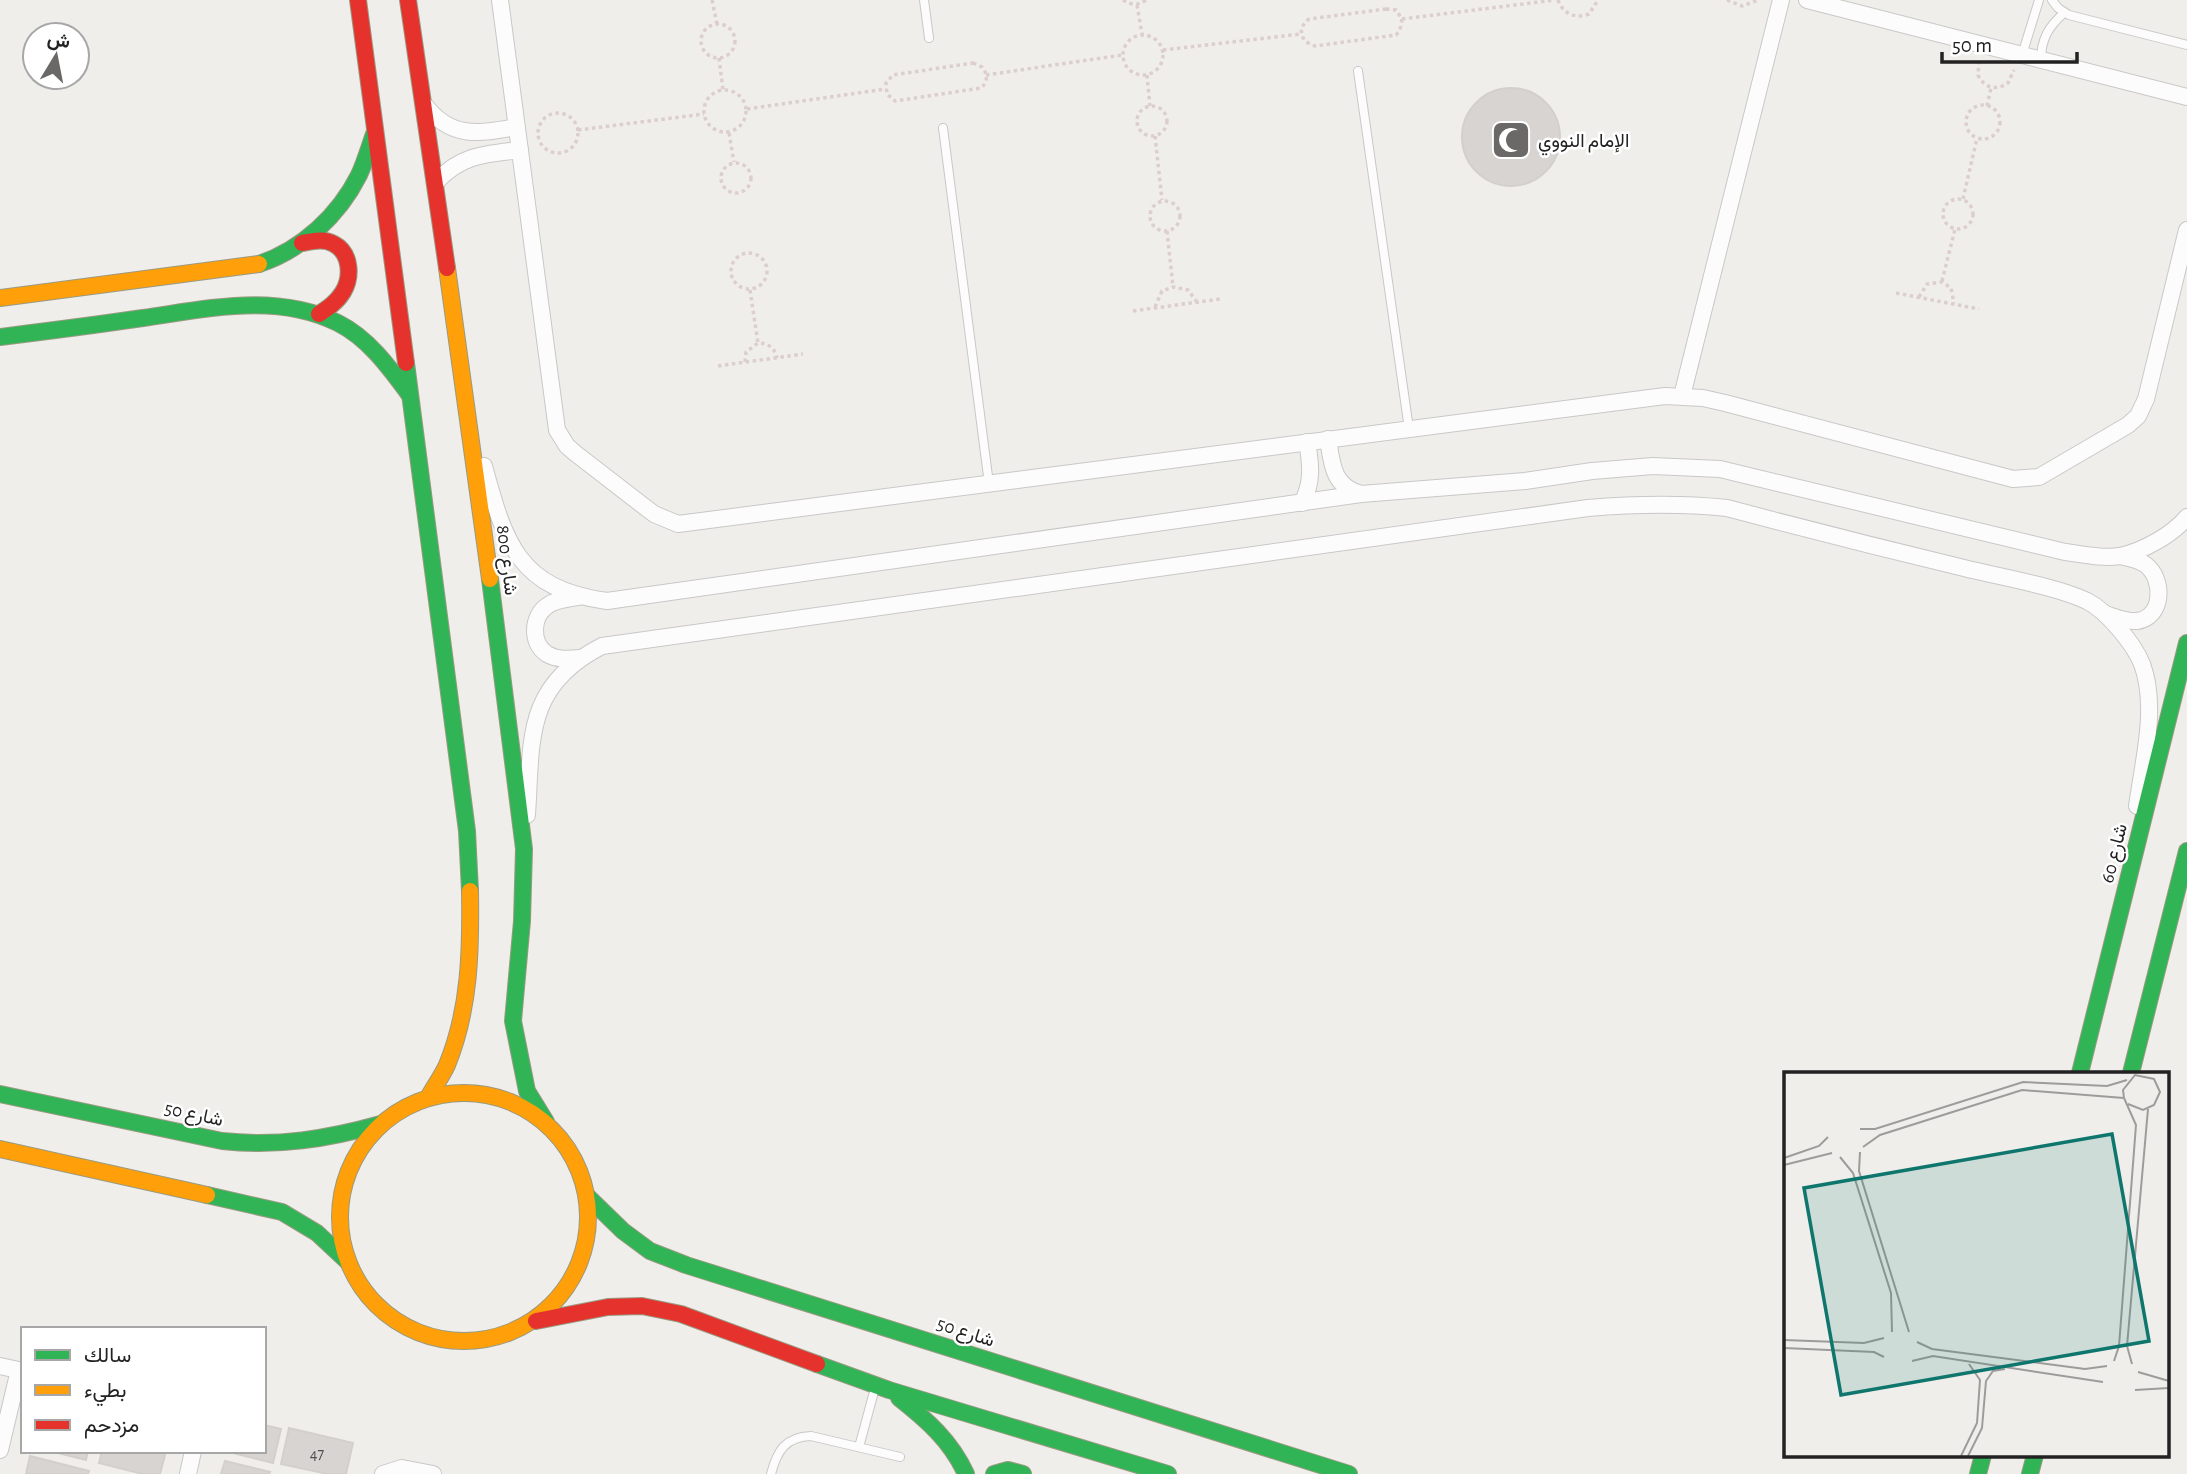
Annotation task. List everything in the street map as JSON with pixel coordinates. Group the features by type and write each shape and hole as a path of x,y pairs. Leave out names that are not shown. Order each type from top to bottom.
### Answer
{"main road":[{"path":"358,0 467,831 470,921 466,997 447,1065 428,1098"},
{"name":"شارع 800","path":"408,0 467,402 524,849 522,921 513,1021 527,1091 545,1122"},
{"path":"0,298 261,264 302,243 325,223 345,199 360,173 376,128"},
{"path":"302,243 320,240 329,242 344,253 350,269 343,295 319,314"},
{"path":"0,337 248,305 279,305 319,314 355,333 385,361 411,396"},
{"name":"شارع 60","path":"2080,1072 2187,643"},
{"path":"2131,1072 2187,851"},
{"path":"459,1093 490,1095 519,1105 545,1122 565,1144 580,1169 588,1197 588,1238 579,1267 563,1294 533,1321 508,1334 481,1340 453,1341 426,1335 401,1324 379,1307 361,1286 348,1261 340,1220 341,1198 355,1158 366,1140 381,1124 403,1108 428,1098 459,1093"},
{"name":"شارع 50","path":"0,1094 222,1140 259,1145 309,1142 381,1124"},
{"path":"0,1149 282,1212 317,1232 348,1261"},
{"name":"شارع 50","path":"588,1197 623,1231 650,1251 687,1265 1349,1474"},
{"path":"533,1321 608,1307 655,1309 681,1314 882,1387 1168,1474"},
{"path":"882,1387 931,1423 945,1437 966,1474"},
{"path":"1978,1474 1983,1456"},
{"path":"2030,1474 2035,1456"},
{"path":"994,1474 1004,1470 1023,1474"}],"street":[{"path":"500,0 558,430 567,446 575,453 654,514 669,522 687,524 1648,397 1682,396 1738,406 2013,479 2039,477 2128,425 2143,408 2187,230"},
{"path":"1682,396 1781,0"},
{"path":"1807,0 2187,97"},
{"path":"424,103 439,120 459,130 481,133 516,127"},
{"path":"436,182 451,168 467,159 478,155 520,150"},
{"path":"467,402 502,531 518,558 540,578 557,588 582,597 607,601 1361,494 1525,481 1617,469 1689,466 1720,469 2064,552 2134,558 2146,565 2154,574 2159,589 2158,602 2144,619 2135,621 2103,613"},
{"path":"1328,439 1332,470 1336,477 1347,488 1361,494"},
{"path":"1302,503 1311,474 1307,442"},
{"path":"582,597 559,600 539,613 535,632 540,647 546,653 566,659 580,657 602,646 625,642 1588,508 1637,504 1727,508 2072,596 2090,602 2112,621 2141,662 2150,693 2128,881"},
{"path":"2119,556 2156,541 2187,517"},
{"path":"524,849 534,724 553,686 580,657"},
{"path":"0,1366 21,1371 0,1450"},
{"path":"188,1474 193,1453"},
{"path":"383,1474 402,1468 433,1474"}],"lane":[{"path":"924,0 929,38"},
{"path":"2020,54 2039,0"},
{"path":"2052,0 2064,13 2187,45"},
{"path":"2041,60 2047,32 2064,13"},
{"path":"1358,71 1409,429"},
{"path":"943,128 989,484"},
{"path":"859,1447 882,1387"},
{"path":"771,1474 780,1449 794,1438 811,1436 900,1457"}],"path":[{"path":"712,0 717,24"},
{"path":"1123,0 1137,5 1146,0"},
{"path":"1402,19 1556,0 1564,11 1576,16 1589,14 1598,0"},
{"path":"1727,0 1742,6 1758,0"},
{"path":"1137,5 1142,34"},
{"path":"1386,9 1396,10 1402,19 1401,30 1396,34 1315,46 1306,43 1301,34 1301,28 1308,19 1386,9"},
{"path":"717,24 732,31 735,42 731,53 719,58 708,55 701,45 703,34 717,24"},
{"path":"1142,34 1155,38 1163,50 1158,69 1147,75 1130,71 1122,55 1126,43 1142,34"},
{"path":"1163,50 1301,34"},
{"path":"1983,45 1978,75 1981,81 1991,88 2008,83 2020,54"},
{"path":"986,75 1122,55"},
{"path":"719,58 723,90"},
{"path":"973,64 982,67 986,75 981,89 895,101 887,94 886,89 889,78 893,75 973,64"},
{"path":"1147,75 1150,106"},
{"path":"1987,106 1991,88"},
{"path":"747,109 886,89"},
{"path":"723,90 736,93 747,109 743,124 729,132 722,132 710,126 704,114 707,100 723,90"},
{"path":"1150,106 1159,107 1168,118 1165,130 1155,136 1145,134 1137,122 1140,112 1150,106"},
{"path":"1987,106 1996,112 1999,126 1988,138 1977,138 1967,128 1966,118 1972,109 1987,106"},
{"path":"551,114 565,114 571,118 578,130 576,144 558,154 544,149 537,137 540,123 551,114"},
{"path":"578,130 704,114"},
{"path":"729,132 734,162"},
{"path":"1155,136 1162,201"},
{"path":"1962,199 1977,138"},
{"path":"734,162 745,165 751,174 750,184 738,193 728,191 721,178 724,168 734,162"},
{"path":"1962,199 1971,205 1973,216 1969,225 1955,229 1946,224 1943,209 1949,201 1962,199"},
{"path":"1162,201 1173,204 1180,213 1177,225 1167,231 1155,228 1149,217 1153,207 1162,201"},
{"path":"1942,282 1955,229"},
{"path":"1167,231 1173,287"},
{"path":"750,253 761,258 767,269 765,281 750,290 737,286 730,274 733,261 750,253"},
{"path":"1919,297 1927,284 1942,282 1951,288 1954,304"},
{"path":"1155,308 1162,291 1173,287 1188,290 1197,302"},
{"path":"750,290 758,343"},
{"path":"1896,293 1979,309"},
{"path":"1133,311 1220,299"},
{"path":"746,362 746,352 758,343 768,345 776,352 777,358"},
{"path":"718,366 803,354"}],"building":[{"name":"الإمام النووي","path":"1511,88 1530,91 1546,102 1557,118 1560,137 1557,156 1546,172 1530,183 1511,186 1492,183 1476,172 1465,156 1462,137 1465,118 1476,102 1492,91"},
{"path":"266,1425 281,1429 273,1463 233,1453 266,1453"},
{"path":"289,1428 353,1443 346,1474 328,1474 281,1464"},
{"path":"58,1453 88,1453 86,1460"},
{"path":"102,1453 165,1453 160,1474 143,1474 99,1463"},
{"path":"30,1456 89,1471 88,1474 26,1474"},
{"path":"225,1461 270,1472 221,1474"}],"traffic: fast":[{"path":"259,264 290,250 330,217 359,175 374,134"},
{"path":"0,337 216,307 266,305 290,308 314,314 349,329 377,354 409,394"},
{"path":"406,363 467,831 470,891"},
{"path":"490,579 524,849 522,921 513,1021 527,1091 546,1122"},
{"path":"2080,1072 2187,643"},
{"path":"2131,1072 2187,851"},
{"path":"0,1094 222,1141 243,1143 302,1140 381,1124"},
{"path":"207,1195 282,1212 317,1233 347,1261"},
{"path":"588,1197 623,1231 650,1251 686,1265 1349,1474"},
{"path":"817,1364 889,1390 1168,1474"},
{"path":"899,1398 937,1432 953,1451 966,1474"},
{"path":"1978,1474 1983,1456"},
{"path":"2030,1474 2035,1456"},
{"path":"994,1474 1008,1470 1023,1474"}],"traffic: slow":[{"path":"0,298 259,264"},
{"path":"447,268 490,579"},
{"path":"428,1098 447,1065 465,1001 470,891"},
{"path":"452,1093 476,1093 523,1107 552,1129 579,1169 586,1193 588,1217 586,1241 579,1265 552,1305 512,1332 476,1341 452,1341 405,1327 385,1313 368,1296 354,1276 345,1253 340,1229 340,1205 354,1158 368,1138 385,1121 405,1107 428,1098 452,1093"},
{"path":"0,1149 207,1195"}],"traffic: jam":[{"path":"358,0 406,363"},
{"path":"408,0 447,268"},
{"path":"302,243 318,240 330,242 340,248 347,259 349,273 343,292 319,314"},
{"path":"536,1321 608,1307 642,1306 681,1314 817,1364"}],"place":[{"name":"الإمام النووي","path":"1511,140"}]}
